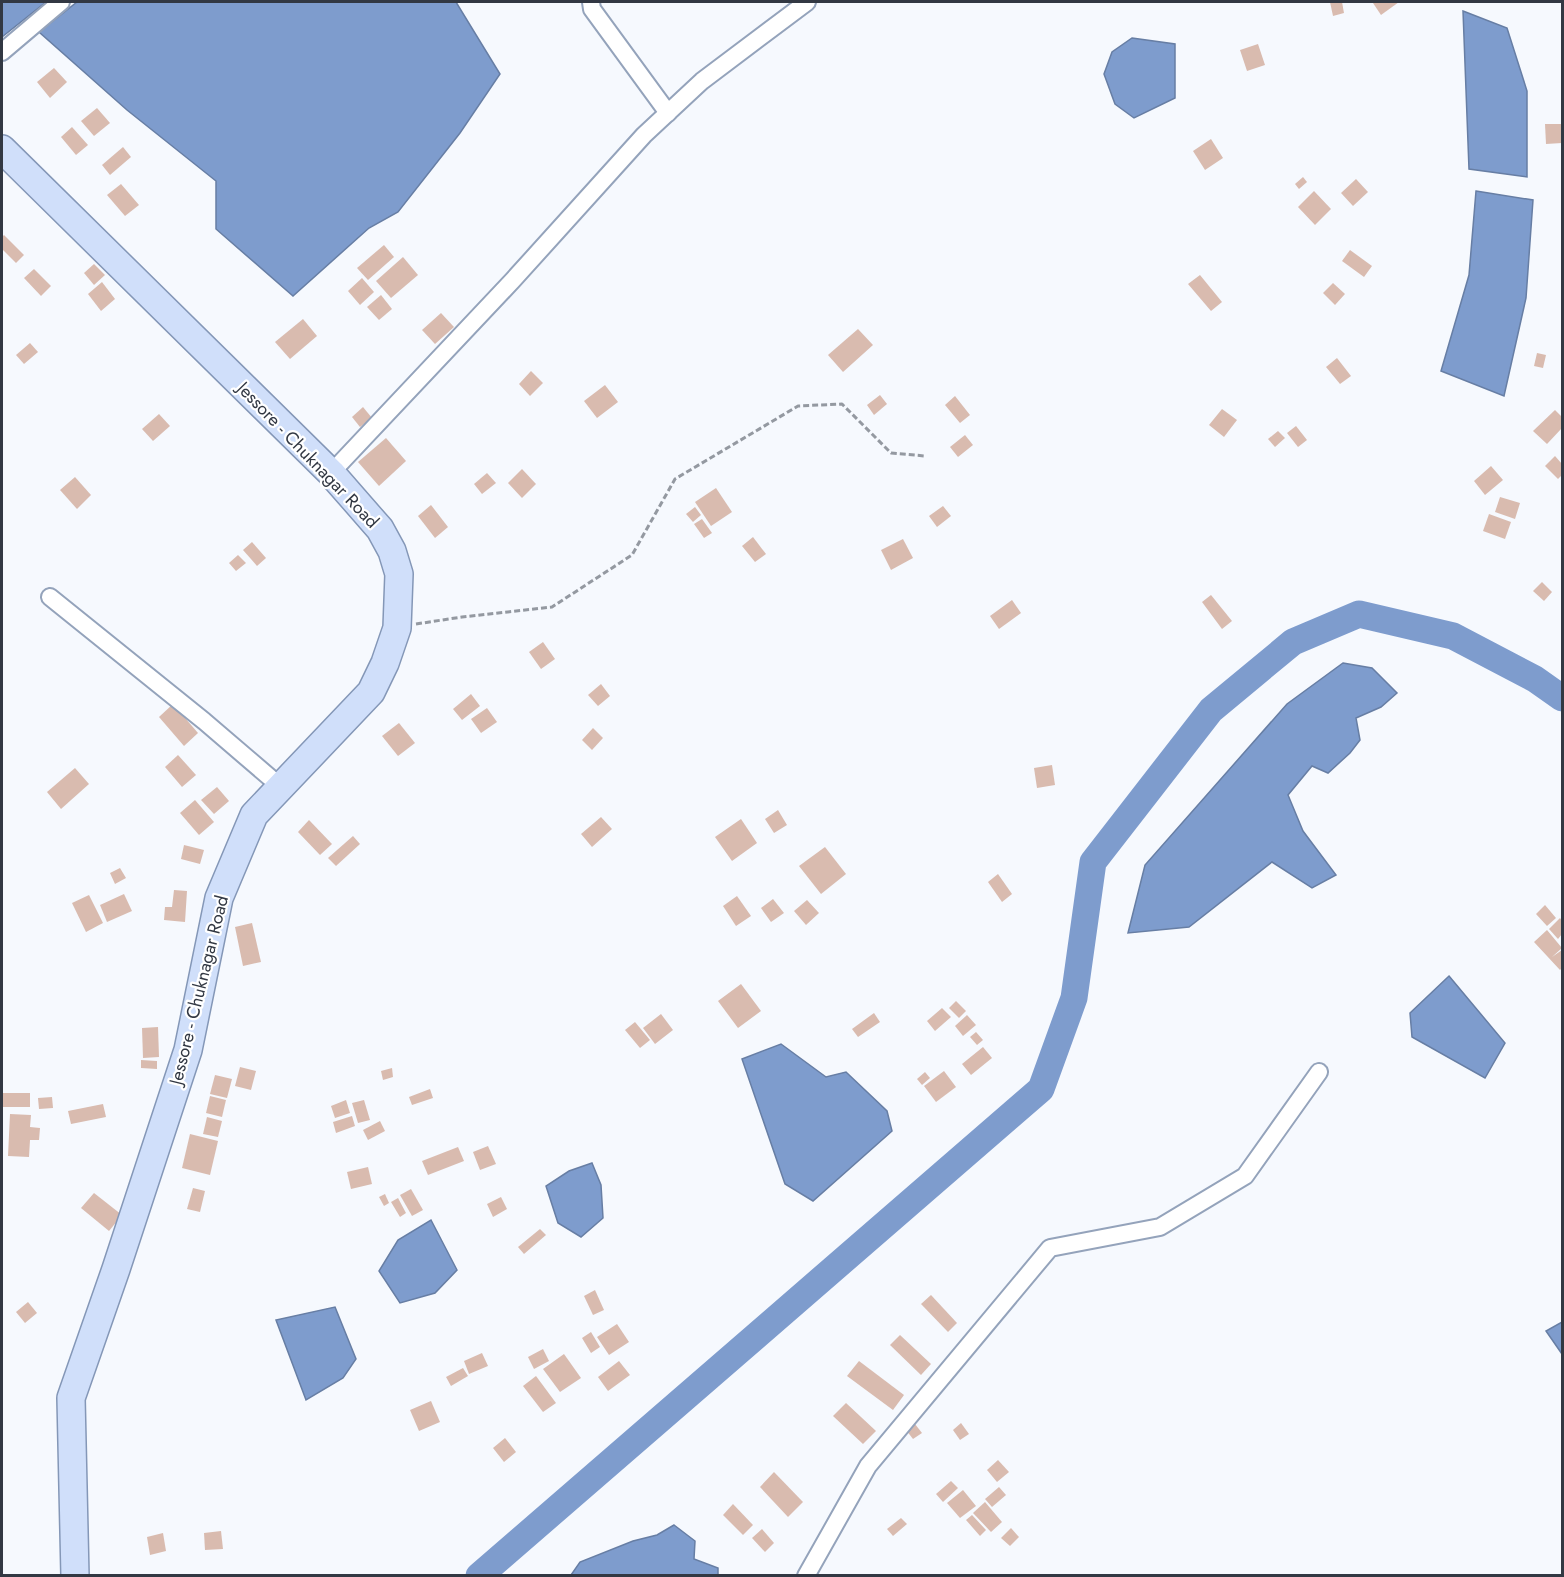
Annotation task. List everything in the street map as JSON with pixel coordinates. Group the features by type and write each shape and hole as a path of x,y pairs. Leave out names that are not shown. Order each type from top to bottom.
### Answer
{"main road":[{"name":"Jessore - Chuknagar Road","path":"2,149 331,474 380,529 392,551 399,574 397,628 385,663 371,692 254,815 219,898 188,1050 71,1398 75,1571"}],"street":[{"path":"2,52 61,2"},
{"path":"591,2 592,9 668,113"},
{"path":"331,474 513,280 644,135 702,81 807,2"},
{"path":"50,597 204,721 281,787"},
{"path":"806,1575 868,1466 1050,1248 1160,1227 1245,1176 1319,1072"}],"path":[{"path":"397,628 462,617 552,607 632,555 675,479 798,406 842,404 891,453 925,456"}],"water":[{"path":"2,2 46,2 2,37"},
{"path":"77,2 456,2 500,74 460,133 398,212 369,228 293,296 216,229 216,181 127,110 39,32"},
{"path":"1463,11 1507,28 1527,91 1527,177 1469,169"},
{"path":"1132,38 1175,44 1175,98 1134,118 1115,104 1104,74 1112,52"},
{"path":"1476,191 1533,200 1526,298 1504,396 1441,371 1469,275"},
{"path":"1343,663 1372,668 1397,693 1381,707 1356,718 1360,740 1350,753 1328,773 1312,766 1288,795 1303,831 1336,875 1312,888 1272,862 1189,927 1128,933 1145,865 1287,704"},
{"path":"1449,976 1505,1043 1485,1078 1412,1037 1410,1013"},
{"path":"781,1044 826,1077 846,1072 887,1111 892,1131 813,1201 785,1184 742,1059"},
{"path":"592,1163 601,1185 603,1218 581,1237 558,1223 546,1186 569,1171"},
{"path":"431,1220 457,1270 435,1293 400,1303 379,1271 398,1240"},
{"path":"335,1307 356,1359 343,1378 306,1400 276,1320"},
{"path":"1562,1322 1562,1354 1546,1331"},
{"path":"674,1525 695,1541 694,1559 718,1568 718,1575 571,1575 580,1562 633,1541 657,1535"}],"building":[{"path":"1330,2 1342,2 1344,13 1333,16"},
{"path":"1399,2 1381,15 1373,3"},
{"path":"1258,44 1265,65 1247,71 1240,50"},
{"path":"54,68 67,82 50,98 37,82"},
{"path":"97,108 110,123 94,136 81,121"},
{"path":"1545,124 1562,124 1562,143 1546,144"},
{"path":"72,127 88,145 76,155 61,137"},
{"path":"1211,139 1223,158 1205,170 1193,151"},
{"path":"123,147 131,157 110,175 102,165"},
{"path":"1303,177 1307,182 1299,189 1295,184"},
{"path":"1356,179 1368,192 1353,206 1341,193"},
{"path":"121,184 139,205 125,216 107,195"},
{"path":"1314,191 1331,209 1315,225 1298,207"},
{"path":"4,235 24,255 16,263 2,249"},
{"path":"384,245 394,257 368,280 357,268"},
{"path":"1350,250 1372,266 1364,277 1342,261"},
{"path":"403,257 418,275 391,298 376,281"},
{"path":"94,264 105,275 94,285 84,273"},
{"path":"34,269 51,286 41,296 24,278"},
{"path":"1200,275 1222,302 1211,311 1188,284"},
{"path":"362,278 374,292 360,305 348,291"},
{"path":"102,282 115,299 101,311 88,294"},
{"path":"1333,283 1345,294 1335,305 1323,293"},
{"path":"381,295 392,309 379,320 367,307"},
{"path":"441,313 454,327 435,344 422,330"},
{"path":"303,319 317,336 290,359 275,342"},
{"path":"858,329 873,345 843,372 828,355"},
{"path":"30,343 38,352 24,364 16,355"},
{"path":"1537,353 1546,355 1543,368 1534,366"},
{"path":"1337,358 1351,376 1340,384 1326,367"},
{"path":"531,371 543,383 530,396 519,384"},
{"path":"605,385 618,402 597,418 584,401"},
{"path":"880,395 887,404 874,415 867,405"},
{"path":"955,396 970,415 960,423 945,405"},
{"path":"363,407 372,418 360,427 352,417"},
{"path":"1222,409 1237,420 1224,437 1209,425"},
{"path":"1555,410 1562,417 1562,428 1547,444 1533,431"},
{"path":"159,414 170,426 153,441 142,429"},
{"path":"1296,426 1307,440 1298,447 1287,433"},
{"path":"1278,431 1285,438 1275,447 1268,439"},
{"path":"965,435 973,445 958,457 950,447"},
{"path":"386,438 406,461 379,486 358,462"},
{"path":"1555,456 1562,464 1562,475 1558,479 1545,466"},
{"path":"1491,466 1503,480 1485,495 1474,481"},
{"path":"522,469 536,484 522,498 508,483"},
{"path":"487,473 496,483 482,494 474,484"},
{"path":"75,477 91,495 77,509 60,490"},
{"path":"716,488 732,512 711,526 695,502"},
{"path":"1500,497 1520,503 1515,519 1495,512"},
{"path":"431,505 448,527 435,538 418,516"},
{"path":"943,506 951,516 937,527 929,516"},
{"path":"695,507 701,515 693,522 686,514"},
{"path":"1489,514 1511,522 1505,539 1483,531"},
{"path":"702,519 712,533 704,538 694,524"},
{"path":"753,537 766,554 755,562 742,546"},
{"path":"903,539 913,558 891,570 881,550"},
{"path":"252,542 266,558 257,566 243,550"},
{"path":"238,555 246,563 236,571 229,563"},
{"path":"1542,582 1552,592 1544,601 1533,591"},
{"path":"1211,595 1232,621 1222,629 1202,602"},
{"path":"1012,600 1021,613 999,629 990,616"},
{"path":"543,642 555,659 541,669 529,652"},
{"path":"601,684 610,696 598,706 588,695"},
{"path":"471,694 480,706 462,720 453,709"},
{"path":"173,704 198,733 184,746 159,717"},
{"path":"487,708 497,722 481,733 471,719"},
{"path":"399,723 415,743 398,756 382,736"},
{"path":"593,728 603,738 592,750 582,740"},
{"path":"178,755 196,775 182,787 165,767"},
{"path":"1052,765 1055,785 1037,788 1034,768"},
{"path":"75,768 89,784 61,809 47,792"},
{"path":"217,787 229,801 214,814 201,800"},
{"path":"195,800 214,822 199,835 180,813"},
{"path":"778,810 787,825 774,833 765,819"},
{"path":"601,817 612,829 592,847 581,834"},
{"path":"741,819 757,843 732,861 715,837"},
{"path":"309,820 332,844 320,855 298,832"},
{"path":"353,836 360,844 336,866 328,858"},
{"path":"184,845 204,850 200,864 181,859"},
{"path":"825,847 846,874 821,894 799,866"},
{"path":"120,868 126,878 115,884 110,873"},
{"path":"998,874 1012,894 1002,902 988,882"},
{"path":"174,890 187,891 185,922 164,920 165,907 172,907"},
{"path":"124,894 132,911 107,922 100,905"},
{"path":"89,895 103,923 86,932 72,903"},
{"path":"737,896 751,916 736,926 723,906"},
{"path":"773,899 784,913 771,922 761,908"},
{"path":"807,900 819,913 806,925 794,911"},
{"path":"1545,905 1556,918 1547,926 1536,914"},
{"path":"1560,918 1562,934 1558,939 1549,929"},
{"path":"252,923 261,962 243,966 235,927"},
{"path":"1547,930 1562,948 1552,957 1562,950 1560,970 1534,942"},
{"path":"741,984 761,1011 738,1028 718,1001"},
{"path":"956,1001 966,1011 959,1018 949,1008"},
{"path":"942,1008 951,1017 935,1031 927,1021"},
{"path":"874,1013 880,1022 858,1037 852,1029"},
{"path":"661,1014 673,1030 655,1044 643,1028"},
{"path":"967,1015 976,1025 963,1036 955,1026"},
{"path":"635,1022 650,1040 640,1048 625,1030"},
{"path":"158,1027 159,1057 143,1058 142,1028"},
{"path":"976,1032 983,1040 977,1045 970,1037"},
{"path":"983,1047 992,1058 971,1075 962,1064"},
{"path":"141,1060 157,1061 157,1069 141,1068"},
{"path":"240,1067 256,1071 251,1090 235,1086"},
{"path":"392,1068 393,1077 383,1080 381,1071"},
{"path":"944,1071 956,1087 936,1102 924,1086"},
{"path":"925,1072 930,1078 922,1085 917,1079"},
{"path":"215,1075 232,1079 227,1098 210,1094"},
{"path":"430,1089 433,1098 412,1105 409,1097"},
{"path":"3,1093 30,1093 30,1107 3,1107"},
{"path":"210,1096 226,1100 222,1117 206,1113"},
{"path":"52,1097 53,1108 39,1109 38,1098"},
{"path":"346,1100 350,1113 335,1118 331,1106"},
{"path":"364,1100 370,1120 358,1123 352,1103"},
{"path":"103,1104 106,1117 71,1124 68,1111"},
{"path":"10,1114 31,1115 30,1127 40,1128 39,1140 30,1140 29,1157 8,1156"},
{"path":"352,1116 355,1126 336,1133 333,1122"},
{"path":"207,1117 222,1121 218,1137 203,1134"},
{"path":"380,1121 385,1131 368,1140 363,1130"},
{"path":"190,1134 218,1141 210,1175 182,1168"},
{"path":"488,1146 496,1164 480,1170 473,1152"},
{"path":"458,1147 464,1161 428,1175 422,1161"},
{"path":"368,1167 372,1184 351,1189 347,1172"},
{"path":"193,1188 205,1191 200,1212 187,1209"},
{"path":"411,1189 423,1210 412,1216 400,1195"},
{"path":"94,1193 122,1215 109,1231 81,1208"},
{"path":"385,1194 389,1203 384,1206 379,1197"},
{"path":"501,1197 507,1209 493,1217 487,1204"},
{"path":"398,1198 406,1213 400,1217 391,1202"},
{"path":"540,1229 546,1235 524,1254 518,1247"},
{"path":"595,1290 604,1310 593,1315 584,1296"},
{"path":"931,1295 957,1323 948,1332 921,1304"},
{"path":"28,1302 37,1313 25,1323 16,1312"},
{"path":"617,1324 629,1342 609,1355 597,1337"},
{"path":"591,1332 600,1347 591,1353 582,1338"},
{"path":"900,1335 931,1364 921,1375 890,1345"},
{"path":"543,1349 549,1361 534,1369 528,1357"},
{"path":"482,1353 488,1366 469,1374 464,1361"},
{"path":"564,1354 581,1378 560,1392 543,1369"},
{"path":"619,1361 630,1375 608,1391 598,1377"},
{"path":"859,1361 904,1395 893,1410 847,1376"},
{"path":"463,1368 468,1376 451,1386 446,1377"},
{"path":"536,1376 556,1403 543,1412 523,1386"},
{"path":"431,1401 440,1422 419,1431 410,1410"},
{"path":"846,1403 876,1431 863,1444 833,1416"},
{"path":"961,1423 969,1434 960,1440 953,1430"},
{"path":"915,1424 922,1433 913,1439 906,1430"},
{"path":"505,1438 516,1452 504,1462 493,1448"},
{"path":"998,1460 1009,1472 997,1482 987,1470"},
{"path":"774,1472 803,1502 788,1517 760,1487"},
{"path":"951,1481 958,1488 943,1502 936,1494"},
{"path":"999,1487 1006,1495 992,1507 985,1499"},
{"path":"963,1490 976,1506 960,1518 947,1503"},
{"path":"985,1502 1002,1522 991,1532 973,1513"},
{"path":"733,1504 753,1525 743,1535 723,1515"},
{"path":"972,1515 986,1530 980,1536 966,1520"},
{"path":"901,1518 907,1524 893,1536 887,1529"},
{"path":"1011,1528 1019,1537 1010,1546 1001,1538"},
{"path":"762,1529 774,1543 765,1552 752,1538"},
{"path":"221,1531 223,1549 205,1550 204,1533"},
{"path":"163,1533 166,1551 150,1555 147,1537"}],"waterway":[{"path":"479,1576 1041,1089 1074,998 1093,862 1211,710 1293,642 1359,614 1453,636 1535,679 1562,698"}]}
